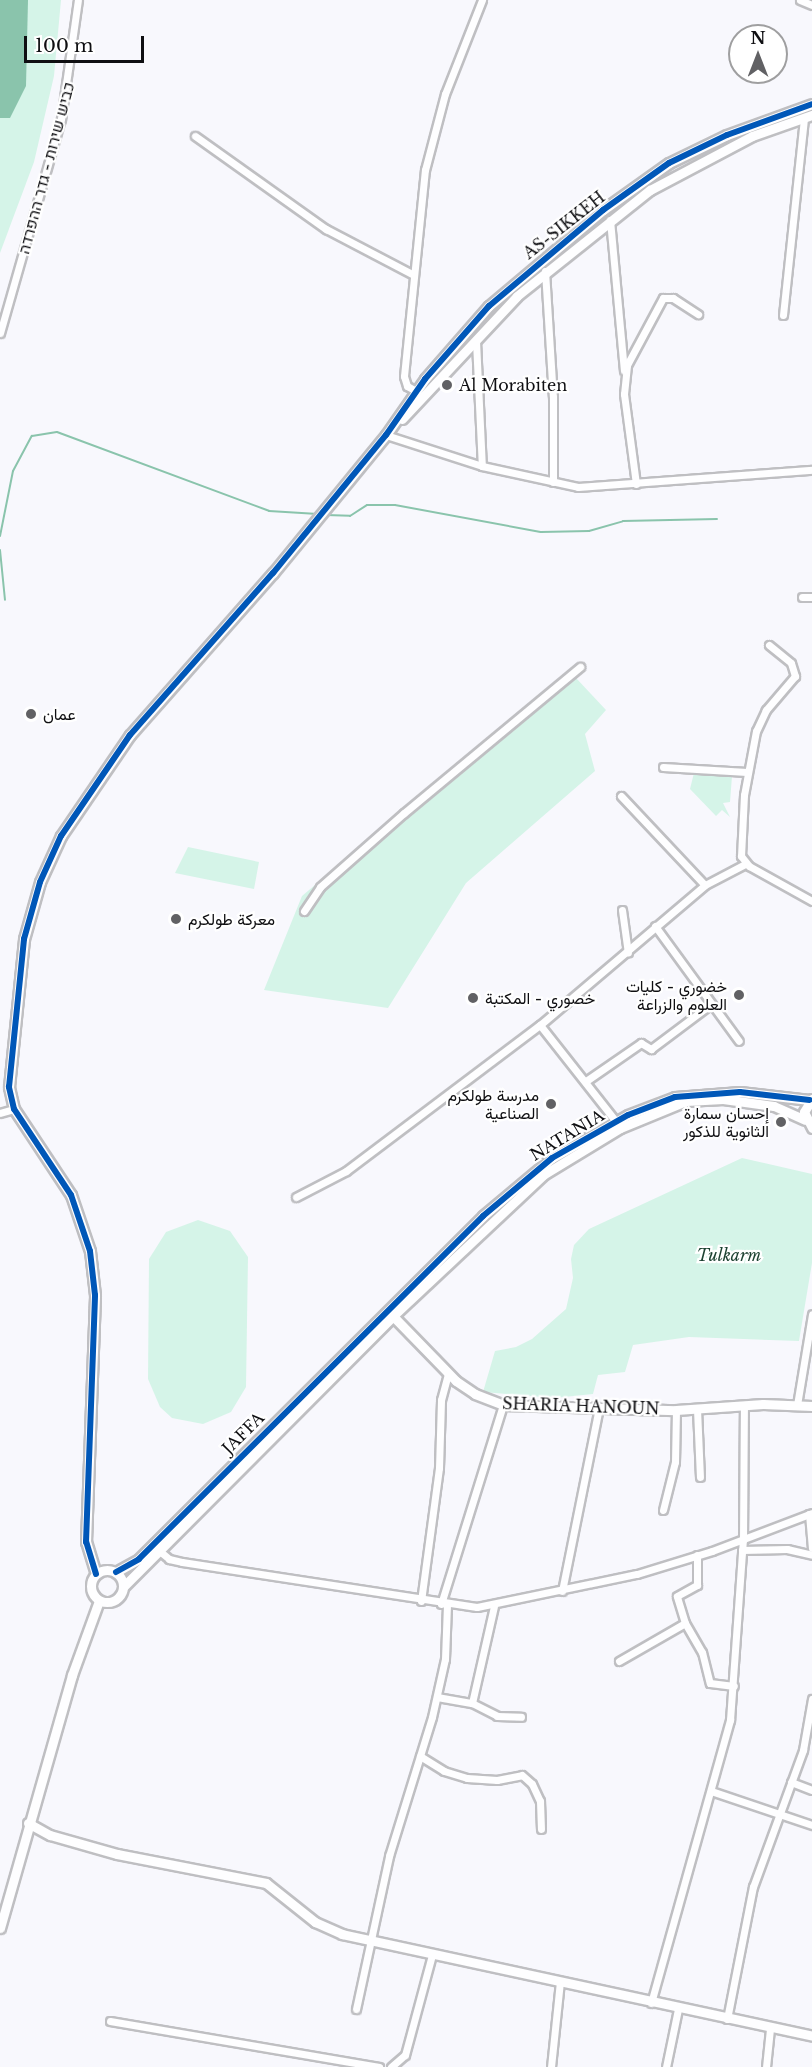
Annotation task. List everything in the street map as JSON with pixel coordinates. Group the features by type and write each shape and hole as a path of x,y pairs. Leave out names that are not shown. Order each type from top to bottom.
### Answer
{"street":[{"name":"כביש שירות - גדר ההפרדה","path":"0,333 61,119 78,0"},
{"path":"417,391 407,386 404,376 412,274 430,148 444,94 482,0"},
{"path":"800,0 812,5"},
{"name":"AS-SIKKEH","path":"386,435 417,391 489,306 519,278 642,181 669,163 727,135 812,104"},
{"path":"783,315 808,117"},
{"name":"AS-SIKKEH","path":"386,435 545,273 610,220 650,190 712,154 808,117"},
{"path":"195,136 326,228 412,274"},
{"path":"610,220 636,484"},
{"path":"545,273 553,397 553,482"},
{"path":"624,373 660,301 673,298 698,314"},
{"path":"476,343 482,466"},
{"path":"96,1574 86,1542 95,1295 90,1251 64,1182 14,1109 9,1087 24,939 40,882 61,836 130,735 273,573 386,435 482,466 553,482 596,488 812,470"},
{"path":"802,597 812,597"},
{"path":"769,645 791,663 795,676 761,717 747,772 740,848 745,864 812,901"},
{"path":"304,911 320,887 404,813 580,667"},
{"path":"663,767 747,772"},
{"path":"621,796 705,885"},
{"path":"296,1197 346,1172 540,1025 628,953 655,926 705,885 745,864"},
{"path":"622,909 628,953"},
{"path":"655,926 739,1041"},
{"path":"586,1081 641,1043 651,1049 711,1004"},
{"path":"540,1025 618,1124"},
{"name":"NATANIA","path":"390,1313 527,1188 618,1124 659,1102 711,1092 811,1100"},
{"name":"NATANIA","path":"618,1124 669,1106 707,1099 774,1106 805,1120"},
{"path":"811,1100 804,1112 805,1120 812,1128"},
{"path":"0,1113 14,1109"},
{"name":"SHARIA HANOUN","path":"390,1313 448,1374 475,1394 503,1405 675,1410 744,1406 812,1406"},
{"name":"JAFFA","path":"123,1587 156,1547 390,1313"},
{"path":"797,1405 812,1318"},
{"path":"421,1601 439,1468 441,1400 448,1374"},
{"path":"356,2009 389,1856 437,1697 445,1659 444,1605 503,1405"},
{"path":"651,2004 730,1720 743,1540 744,1406"},
{"path":"562,1591 599,1408"},
{"path":"697,1409 700,1477"},
{"path":"663,1510 675,1462 675,1410"},
{"path":"156,1547 169,1559 182,1562 444,1605 494,1606 697,1556 811,1514 812,1548"},
{"name":"JAFFA","path":"116,1572 156,1547"},
{"path":"742,1550 787,1549 812,1555"},
{"path":"697,1556 697,1585 677,1596 685,1623 702,1652 710,1683 734,1686"},
{"path":"106,1569 116,1572 123,1587 115,1600 99,1601 90,1588 96,1574 106,1569"},
{"path":"0,1928 28,1823 72,1675 99,1601"},
{"path":"472,1703 494,1606"},
{"path":"620,1661 685,1623"},
{"path":"437,1697 472,1703 497,1716 521,1718"},
{"path":"727,2019 753,1887 803,1750 812,1699"},
{"path":"420,1756 444,1771 467,1778 497,1780 522,1775 540,1801 541,1829"},
{"path":"791,1782 812,1790"},
{"path":"711,1791 812,1825"},
{"path":"28,1823 50,1835 117,1854 266,1883 322,1926 371,1941 651,2004 812,2036"},
{"path":"392,2067 405,2055 432,1955"},
{"path":"551,2067 560,1982"},
{"path":"666,2067 678,2009"},
{"path":"110,2021 379,2067"},
{"path":"766,2067 770,2028"}],"green space":[{"path":"0,0 61,0 54,76 34,162 0,253"},
{"path":"576,678 606,710 585,734 595,771 466,883 388,1008 264,990 302,896 402,811"},
{"path":"694,773 732,776 730,802 723,803 730,817 722,810 716,816 690,789"},
{"path":"188,847 259,862 254,889 175,873"},
{"name":"Tulkarm","path":"742,1158 812,1174 812,1263 799,1341 689,1337 633,1345 625,1372 598,1375 593,1394 554,1398 483,1392 495,1351 516,1347 532,1339 566,1309 573,1278 571,1259 574,1245 589,1229"},
{"path":"198,1220 230,1231 248,1257 246,1387 231,1412 203,1424 172,1418 160,1407 148,1379 149,1259 166,1232"}],"shaded area":[{"path":"0,0 28,0 26,86 10,118 0,118"}],"waterway":[{"path":"0,536 13,471 32,436 57,432 269,511 318,514"},
{"path":"326,515 350,516 367,505 395,505 541,532 589,531 623,521 717,519"},
{"path":"0,550 5,600"}],"cycle path":[{"path":"96,1574 86,1542 95,1295 90,1251 71,1195 14,1109 9,1087 24,939 40,882 61,836 130,735 273,573 386,435 425,379 489,306 603,210 669,163 727,135 812,104"},
{"path":"116,1572 139,1559 483,1216 552,1158 628,1115 675,1097 740,1092 810,1100"}],"place":[{"name":"Al Morabiten","path":"447,385"},
{"name":"عمان","path":"31,714"},
{"name":"معركة طولكرم","path":"176,919"},
{"name":"خضوري - كليات العلوم والزراعة","path":"739,995"},
{"name":"خصوري - المكتبة","path":"473,998"},
{"name":"مدرسة طولكرم الصناعية","path":"551,1104"},
{"name":"إحسان سمارة الثانوية للذكور","path":"781,1122"}]}
